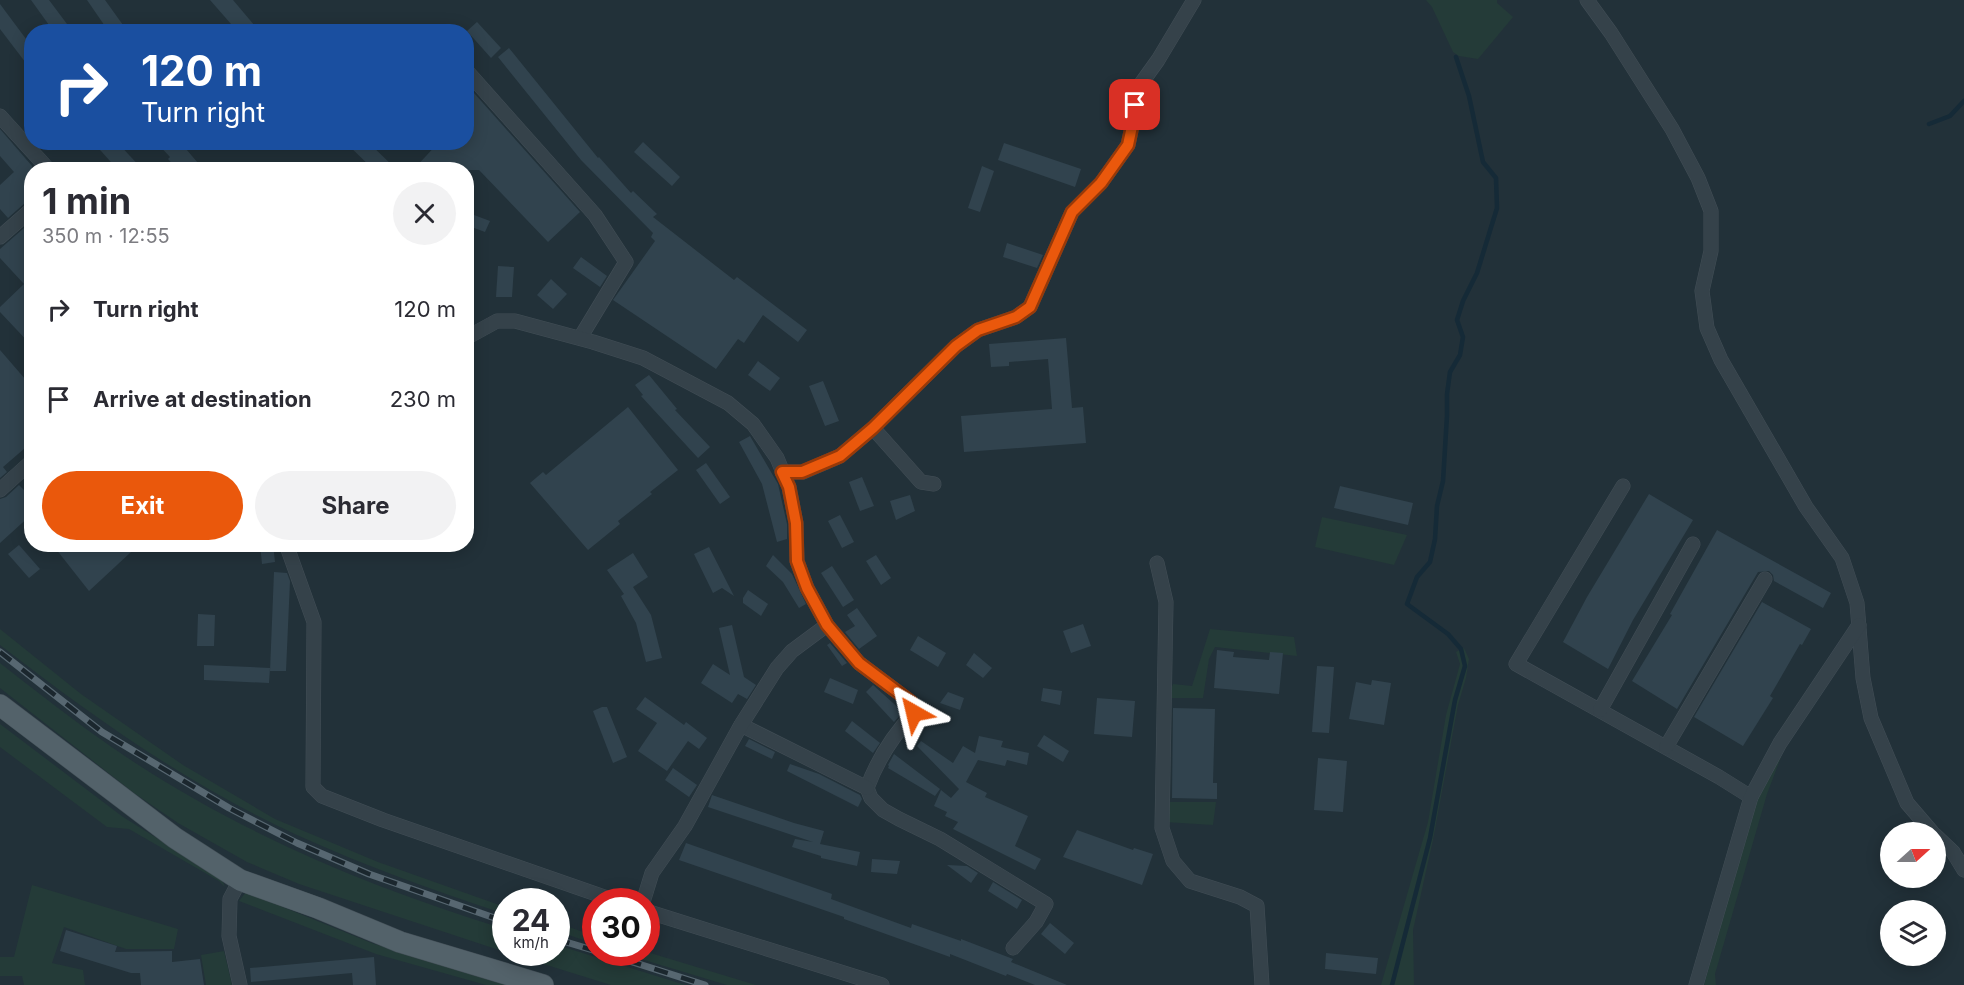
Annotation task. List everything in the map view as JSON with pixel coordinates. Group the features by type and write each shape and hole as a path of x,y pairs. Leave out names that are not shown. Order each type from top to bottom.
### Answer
{"main road":[{"path":"0,705 175,838 240,880 318,908 400,942 543,985"}],"street":[{"path":"782,472 802,472 840,456 873,428 956,346 978,330 1016,317 1030,307 1072,212 1101,183 1128,145 1134,117 1135,92 1158,60 1194,0"},
{"path":"1587,0 1660,110 1698,178 1711,211 1711,251 1702,291 1707,328 1721,360 1806,507 1842,558 1857,603 1863,678 1871,717 1907,803 1924,822"},
{"path":"474,79 596,215 626,262 580,338"},
{"path":"0,116 24,142"},
{"path":"31,150 42,162"},
{"path":"0,237 24,216"},
{"path":"474,334 497,321 515,321 643,358 728,403 753,424 777,458 789,487 796,523 797,561 807,588 827,625 859,663 911,702 914,713 901,727 873,772 867,788"},
{"path":"873,428 921,482 934,484"},
{"path":"0,490 24,468"},
{"path":"1623,486 1516,664 1751,797"},
{"path":"1600,710 1694,544"},
{"path":"289,552 314,622 313,787 322,796 383,820 582,889"},
{"path":"1156,563 1166,602 1162,828 1173,861 1190,881 1240,897 1257,906 1262,985"},
{"path":"1666,747 1766,579"},
{"path":"647,888 651,873 685,826 741,725 777,668 792,651 827,625"},
{"path":"1696,985 1751,797 1780,743 1859,626"},
{"path":"741,725 867,788 871,798 883,810 940,839 1046,904 1036,922 1014,948"},
{"path":"1946,845 1964,870"},
{"path":"240,880 230,899 229,936 240,985"},
{"path":"660,915 882,985"}],"green space":[{"path":"1426,0 1497,0 1497,3 1513,17 1478,59 1459,56 1453,52 1432,7"},
{"path":"1322,517 1407,535 1394,565 1315,547"},
{"path":"0,629 81,694 183,765 275,819 378,862 492,902 492,910 348,857 257,816 143,749 0,645"},
{"path":"1210,629 1294,637 1297,656 1215,647 1209,659 1203,698 1167,698 1173,684 1192,686"},
{"path":"1464,648 1469,659 1466,678 1458,705 1433,840 1413,930 1414,985 1381,985 1428,822 1446,715 1460,664 1456,652"},
{"path":"0,663 70,717 158,778 205,805 302,854 403,895 492,925 492,948 299,884 247,862 178,823 134,793 0,688"},
{"path":"0,724 123,817 221,878 225,887 219,881 129,829 107,827 0,747"},
{"path":"1792,728 1767,794 1715,974 1716,985 1704,985 1757,795"},
{"path":"1166,802 1216,802 1213,825 1165,822"},
{"path":"32,885 178,929 174,949 126,949 64,927 52,963 83,970 85,985 24,985 22,976 0,976 0,957 14,957"},
{"path":"246,892 374,944 519,985 486,985 376,954 239,901"},
{"path":"570,927 582,932 582,940 570,935"},
{"path":"570,949 582,953 582,966 624,966 687,985 611,985 550,966 570,966"},
{"path":"224,951 232,985 206,985 201,955"},
{"path":"660,956 756,985 727,985 660,965"}],"building":[{"path":"31,0 49,0 67,24 48,24"},
{"path":"87,0 105,0 122,24 104,24"},
{"path":"210,0 233,0 253,24 231,24"},
{"path":"0,4 24,36 24,60 0,29"},
{"path":"477,22 501,48 491,58 474,39 474,25"},
{"path":"509,48 598,158 631,193 633,191 657,214 653,217 734,280 737,277 807,330 798,342 763,315 744,343 738,339 716,369 613,300 655,241 651,237 653,233 581,160 498,57"},
{"path":"474,93 580,212 548,242 479,170 474,170 474,162 420,162 432,150 474,150"},
{"path":"0,129 29,162 24,162 24,204 8,218 0,209 0,185 14,172 0,156"},
{"path":"643,142 680,177 672,186 634,152"},
{"path":"1004,143 1081,169 1075,187 998,160"},
{"path":"100,150 124,150 136,162 111,162"},
{"path":"163,150 187,150 197,162 171,162 168,159 170,157"},
{"path":"353,150 376,150 389,162 366,162"},
{"path":"982,166 994,171 980,212 968,208"},
{"path":"474,215 490,221 485,232 474,228"},
{"path":"24,228 24,284 0,258 0,249"},
{"path":"1007,243 1043,255 1037,268 1003,257"},
{"path":"581,257 607,276 600,287 573,268"},
{"path":"498,266 514,267 512,297 496,297"},
{"path":"551,279 567,294 553,309 537,295"},
{"path":"24,284 24,338 0,312 0,307"},
{"path":"1066,338 1072,408 1083,407 1086,443 964,452 961,416 1052,409 1048,359 1009,362 1009,366 991,367 989,344"},
{"path":"0,350 24,378 24,449 3,467 7,472 0,478"},
{"path":"758,361 780,378 770,391 748,375"},
{"path":"649,375 677,409 675,410 710,447 698,458 641,396 643,395 635,385"},
{"path":"823,381 839,421 825,426 809,386"},
{"path":"628,407 678,470 650,492 652,494 618,521 620,524 588,550 530,483 543,472 546,475"},
{"path":"750,436 778,484 787,524 787,539 777,542 762,484 739,442"},
{"path":"706,463 730,497 720,504 696,470"},
{"path":"862,477 874,506 860,511 849,482"},
{"path":"19,485 24,490 24,521 0,543 0,499 6,497"},
{"path":"1340,486 1413,503 1408,525 1334,508"},
{"path":"1649,494 1693,520 1633,620 1608,669 1563,642 1587,597"},
{"path":"910,495 915,511 896,520 890,501"},
{"path":"840,515 854,542 842,548 828,521"},
{"path":"1717,530 1831,593 1823,608 1774,581 1769,571 1758,572 1677,709 1632,681 1672,615 1670,614"},
{"path":"19,545 40,569 29,578 8,554"},
{"path":"709,547 734,596 722,588 713,593 694,554"},
{"path":"58,552 131,552 89,591"},
{"path":"261,552 274,552 275,562 262,564"},
{"path":"633,553 648,577 633,587 651,615 662,658 646,662 636,623 621,596 624,594 607,570"},
{"path":"773,555 792,574 806,604 799,608 783,582 766,566"},
{"path":"876,555 891,578 881,585 866,561"},
{"path":"832,566 854,600 843,607 821,573"},
{"path":"274,572 287,573 290,581 286,671 270,671"},
{"path":"748,590 768,604 761,616 743,603"},
{"path":"1762,602 1811,629 1802,645 1800,644 1770,696 1773,698 1743,746 1694,717"},
{"path":"857,608 877,636 859,649 845,632 855,626 847,615"},
{"path":"198,614 215,615 214,646 197,646"},
{"path":"1083,624 1091,646 1071,653 1063,631"},
{"path":"732,625 744,677 756,685 747,699 738,694 732,703 701,683 713,664 730,675 719,628"},
{"path":"918,636 946,653 938,667 910,650"},
{"path":"830,643 847,663 842,666 827,645"},
{"path":"1217,650 1234,652 1233,657 1269,660 1270,652 1283,653 1279,694 1214,688"},
{"path":"974,653 992,668 983,678 966,665"},
{"path":"204,665 270,668 269,683 204,680"},
{"path":"1317,666 1334,667 1329,733 1312,732"},
{"path":"830,678 858,690 853,704 824,692"},
{"path":"1372,680 1391,683 1384,725 1349,719 1356,682 1371,685"},
{"path":"873,685 903,712 894,722 866,692"},
{"path":"1043,688 1062,691 1060,705 1041,701"},
{"path":"948,692 964,698 960,710 940,703"},
{"path":"645,697 684,725 686,722 707,738 699,749 688,741 667,771 638,751 657,723 636,709"},
{"path":"1097,698 1135,701 1132,737 1094,734"},
{"path":"607,707 627,757 613,763 593,711"},
{"path":"1173,708 1215,709 1213,783 1217,783 1217,799 1172,798"},
{"path":"852,721 880,743 873,753 845,731"},
{"path":"1044,735 1069,751 1063,762 1037,746"},
{"path":"979,736 1003,741 1001,747 1029,753 1027,765 1007,760 1005,766 978,760 966,782 987,793 985,797 1028,816 1015,846 1041,859 1035,870 953,829 958,822 945,816 947,812 934,806 941,790 951,798 959,789 917,746 921,741 953,763 963,746 975,753"},
{"path":"749,739 775,752 772,759 745,746"},
{"path":"894,754 940,789 935,796 888,768"},
{"path":"1318,758 1347,761 1343,812 1314,810"},
{"path":"790,764 819,774 860,795 862,799 858,807 787,771"},
{"path":"673,768 697,785 689,797 665,780"},
{"path":"712,795 824,831 820,844 860,852 857,866 821,858 821,856 792,847 795,839 813,842 708,807"},
{"path":"1077,830 1133,850 1134,848 1153,854 1142,885 1063,857"},
{"path":"686,843 832,894 831,899 911,928 912,924 961,941 961,939 1013,959 1011,962 1067,985 1035,985 1007,974 1006,976 950,954 950,957 844,919 844,917 679,860"},
{"path":"872,859 900,861 897,874 871,872"},
{"path":"947,865 967,866 978,873 971,883"},
{"path":"993,882 1022,900 1017,909 988,891"},
{"path":"1050,923 1074,943 1065,954 1041,934"},
{"path":"66,930 117,946 115,952 172,951 172,962 200,959 204,985 141,985 140,973 131,973 60,951"},
{"path":"1326,953 1378,958 1376,974 1325,969"},
{"path":"374,957 376,985 353,985 352,973 251,982 250,968"}],"waterway":[{"path":"1392,985 1430,838 1455,700 1465,666 1461,649 1448,634 1407,604 1417,577 1430,562 1435,539 1437,506 1443,481 1450,372 1460,355 1463,337 1457,320 1463,301 1477,273 1497,208 1496,178 1483,162 1469,96 1456,57"},
{"path":"1929,124 1950,116 1964,101"}],"railway":[{"path":"0,652 102,732 229,808 297,843 369,874 492,917"},
{"path":"570,943 582,947"},
{"path":"645,966 705,985"}],"route":[{"path":"914,713 911,702 859,663 827,625 807,588 797,561 796,523 789,487 782,472 802,472 840,456 873,428 956,346 978,330 1016,317 1030,307 1072,212 1101,183 1128,145 1135,105"}]}
